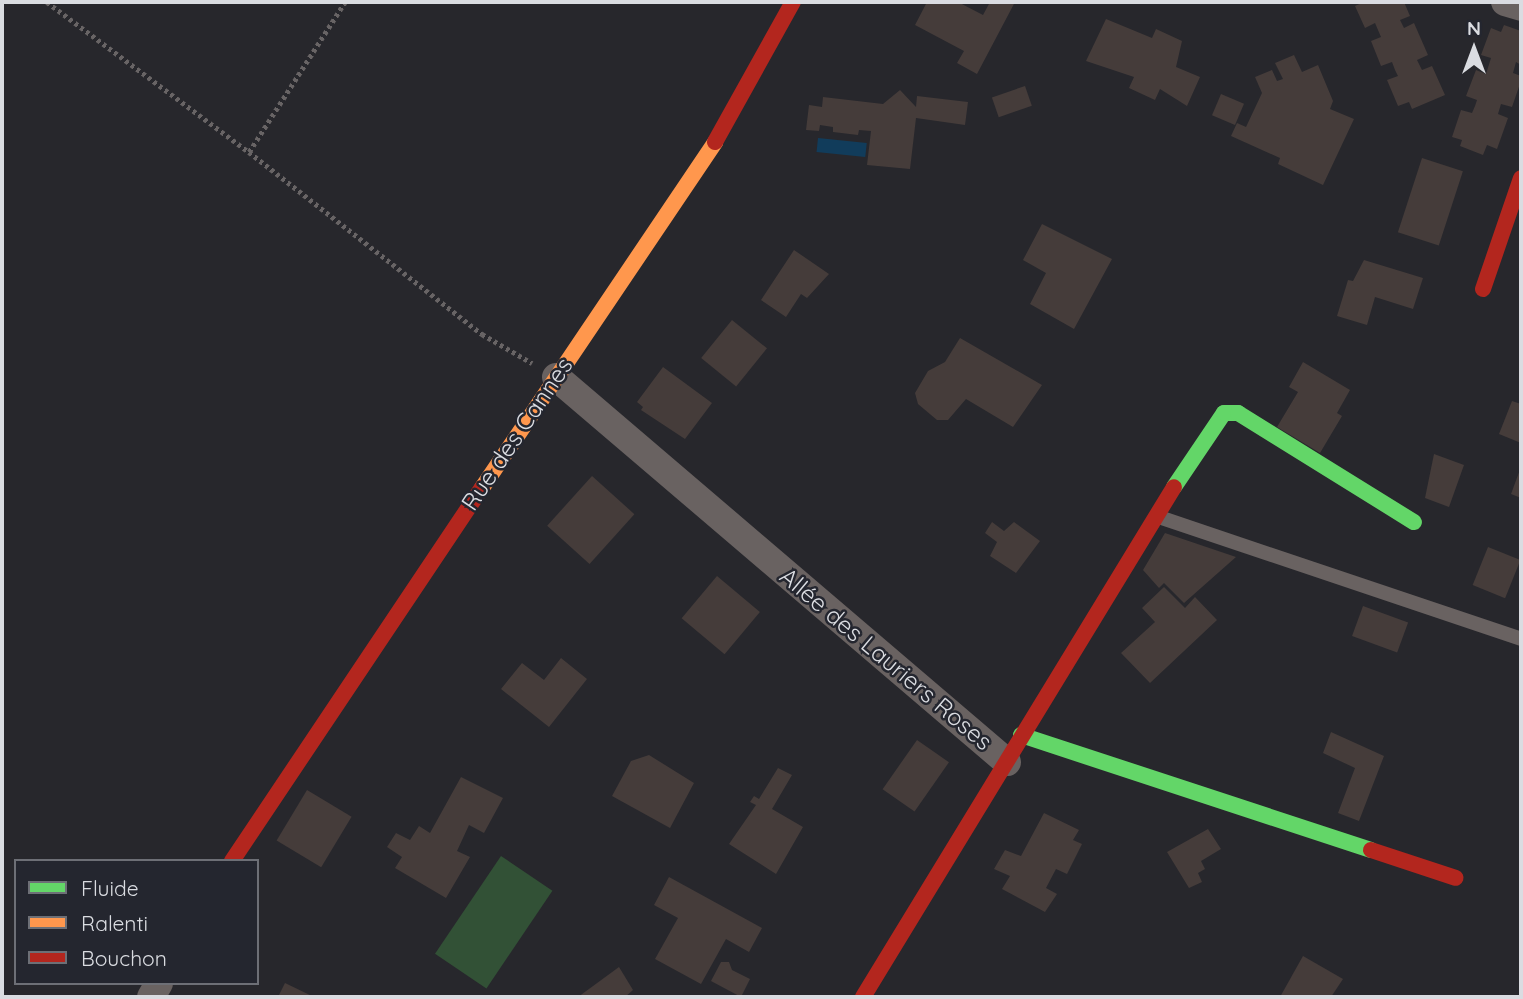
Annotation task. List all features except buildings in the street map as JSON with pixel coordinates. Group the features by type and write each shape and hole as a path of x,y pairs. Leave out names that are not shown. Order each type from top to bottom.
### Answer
{"street":[{"name":"Rue des Cannes","path":"233,859 556,377 675,206 745,93 793,2"},
{"path":"1505,2 1521,7"},
{"path":"1483,289 1521,178"},
{"name":"Allée des Lauriers Roses","path":"556,377 1007,762 863,997"},
{"path":"1007,762 1155,516 1221,415 1233,411 1413,522"},
{"path":"1021,735 1456,878"}],"lane":[{"path":"1155,516 1521,639"}],"path":[{"path":"47,2 250,152 482,334 556,377"},
{"path":"250,152 345,2"}],"green space":[{"path":"501,856 552,891 486,988 435,954"}],"water":[{"path":"818,138 867,143 865,157 817,152"}],"traffic: fast":[{"path":"1174,487 1224,413 1238,413 1414,522"},
{"path":"1021,735 1371,850"}],"traffic: slow":[{"path":"482,488 715,142"}],"traffic: jam":[{"path":"715,142 793,2"},
{"path":"1483,289 1521,178"},
{"path":"863,997 1174,487"},
{"path":"233,859 482,488"},
{"path":"1371,850 1456,878"}]}
